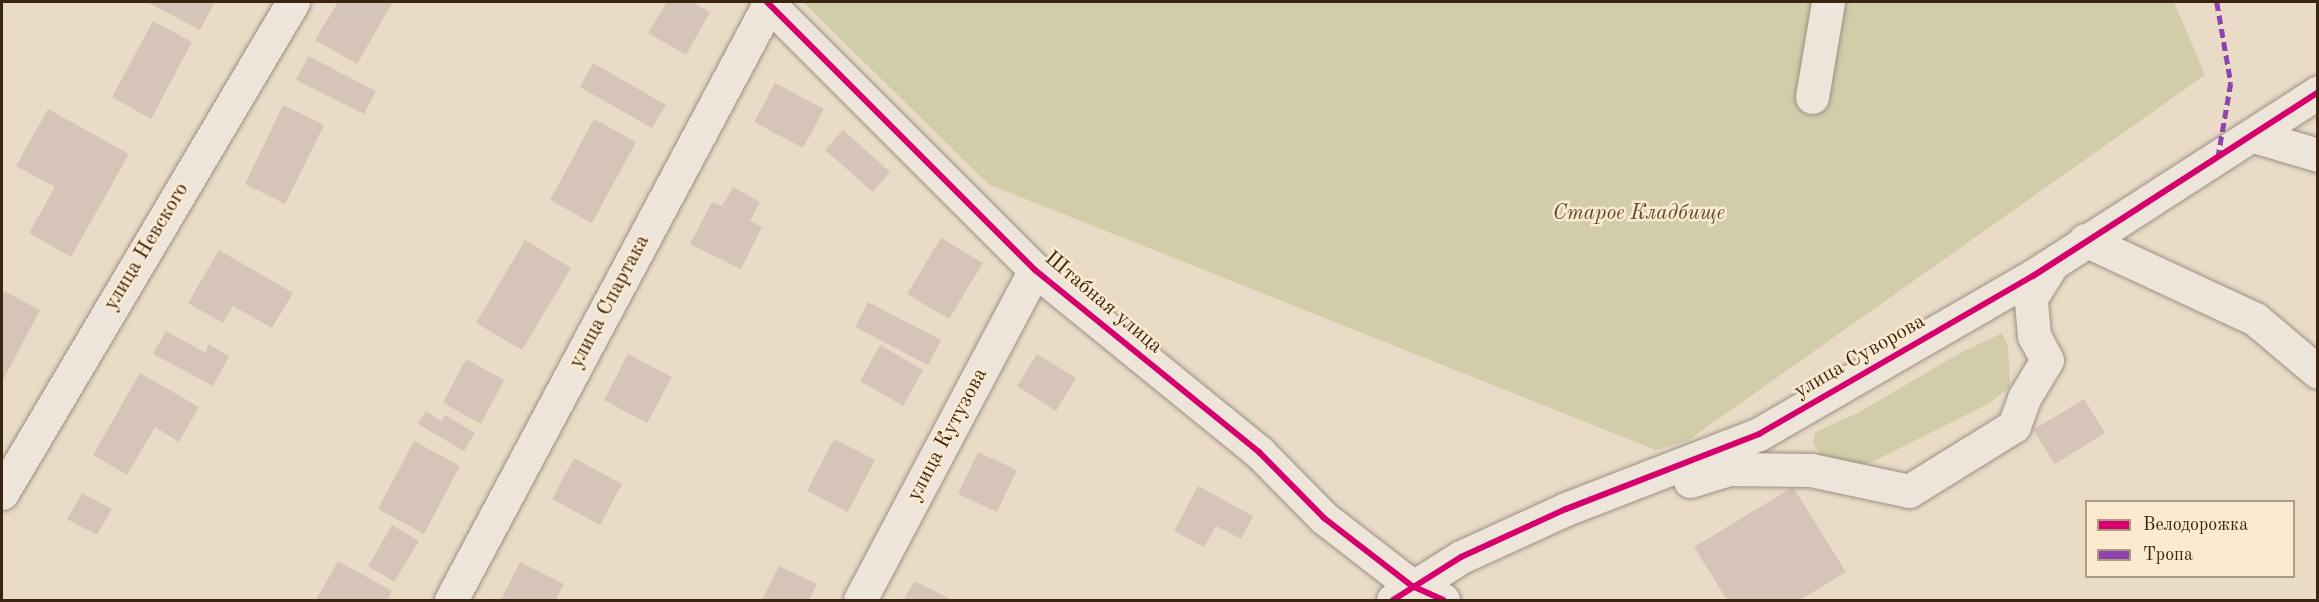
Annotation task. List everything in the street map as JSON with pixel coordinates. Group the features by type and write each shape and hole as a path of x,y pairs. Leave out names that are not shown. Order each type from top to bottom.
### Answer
{"street":[{"name":"улица Невского","path":"2,493 293,2"},
{"path":"1812,97 1828,2"},
{"name":"Штабная улица","path":"768,3 1035,270 1259,452 1403,593 1443,600"},
{"name":"улица Спартака","path":"451,600 768,3"},
{"name":"улица Суворова","path":"1403,593 1461,556 1643,480 1759,435 2053,262 2254,136 2318,92"},
{"path":"2254,136 2318,155"},
{"path":"2085,240 2255,320 2318,372"},
{"path":"1643,480 1695,481 1729,470 1811,470 1909,491 2014,426 2024,398 2047,360 2034,336 2031,298 2053,262"},
{"name":"улица Кутузова","path":"860,600 1035,270"}],"green space":[{"name":"Старое Кладбище","path":"803,2 2174,2 2205,75 1687,441 1656,450 988,184"},
{"path":"2002,333 2008,346 2010,387 1988,404 1862,467 1822,457 1813,443 1815,432 1858,413 1960,353"}],"building":[{"path":"147,2 215,2 200,30"},
{"path":"338,2 393,2 357,64 315,40"},
{"path":"667,2 692,2 710,12 686,55 648,33"},
{"path":"153,21 192,42 151,119 112,97"},
{"path":"308,56 376,91 364,114 296,80"},
{"path":"593,63 666,105 652,128 580,87"},
{"path":"775,83 824,109 803,148 754,122"},
{"path":"283,105 324,125 285,204 245,184"},
{"path":"48,109 129,154 71,257 29,233 55,187 16,166"},
{"path":"594,119 636,142 592,223 550,200"},
{"path":"843,130 890,172 873,192 825,150"},
{"path":"733,187 760,202 750,221 762,227 741,269 690,244 712,202 722,206"},
{"path":"941,238 983,263 949,319 907,294"},
{"path":"525,240 571,268 522,350 476,323"},
{"path":"219,250 293,293 272,328 233,306 223,323 188,303"},
{"path":"4,291 40,310 2,382 2,295"},
{"path":"868,302 941,340 928,365 855,327"},
{"path":"166,331 206,353 208,344 229,356 213,386 153,354"},
{"path":"880,345 923,370 903,406 860,381"},
{"path":"628,354 672,377 647,423 604,400"},
{"path":"1037,354 1076,378 1056,411 1017,386"},
{"path":"466,359 504,380 481,424 443,403"},
{"path":"140,373 199,407 179,442 155,427 127,475 93,455"},
{"path":"2084,399 2105,433 2055,464 2033,430"},
{"path":"426,411 441,421 445,415 475,433 464,451 418,424"},
{"path":"834,439 875,460 848,512 807,491"},
{"path":"414,441 460,466 424,534 378,509"},
{"path":"978,452 1017,470 997,512 958,494"},
{"path":"574,458 622,484 600,525 552,499"},
{"path":"1198,486 1253,516 1241,539 1216,526 1204,547 1174,531"},
{"path":"1793,487 1846,572 1800,600 1727,600 1694,547"},
{"path":"82,493 112,509 97,535 67,519"},
{"path":"392,525 419,541 394,582 368,566"},
{"path":"338,561 392,591 387,600 316,600"},
{"path":"520,562 564,584 556,600 501,600"},
{"path":"779,566 817,584 809,600 762,600"},
{"path":"914,581 953,600 904,600"}],"marked path":[{"path":"2217,2 2231,83 2218,158"}],"cycle path":[{"path":"767,2 1035,270 1259,452 1324,518 1412,586 1443,600"},
{"path":"1393,600 1461,557 1566,509 1759,434 2033,276 2318,92"}]}
